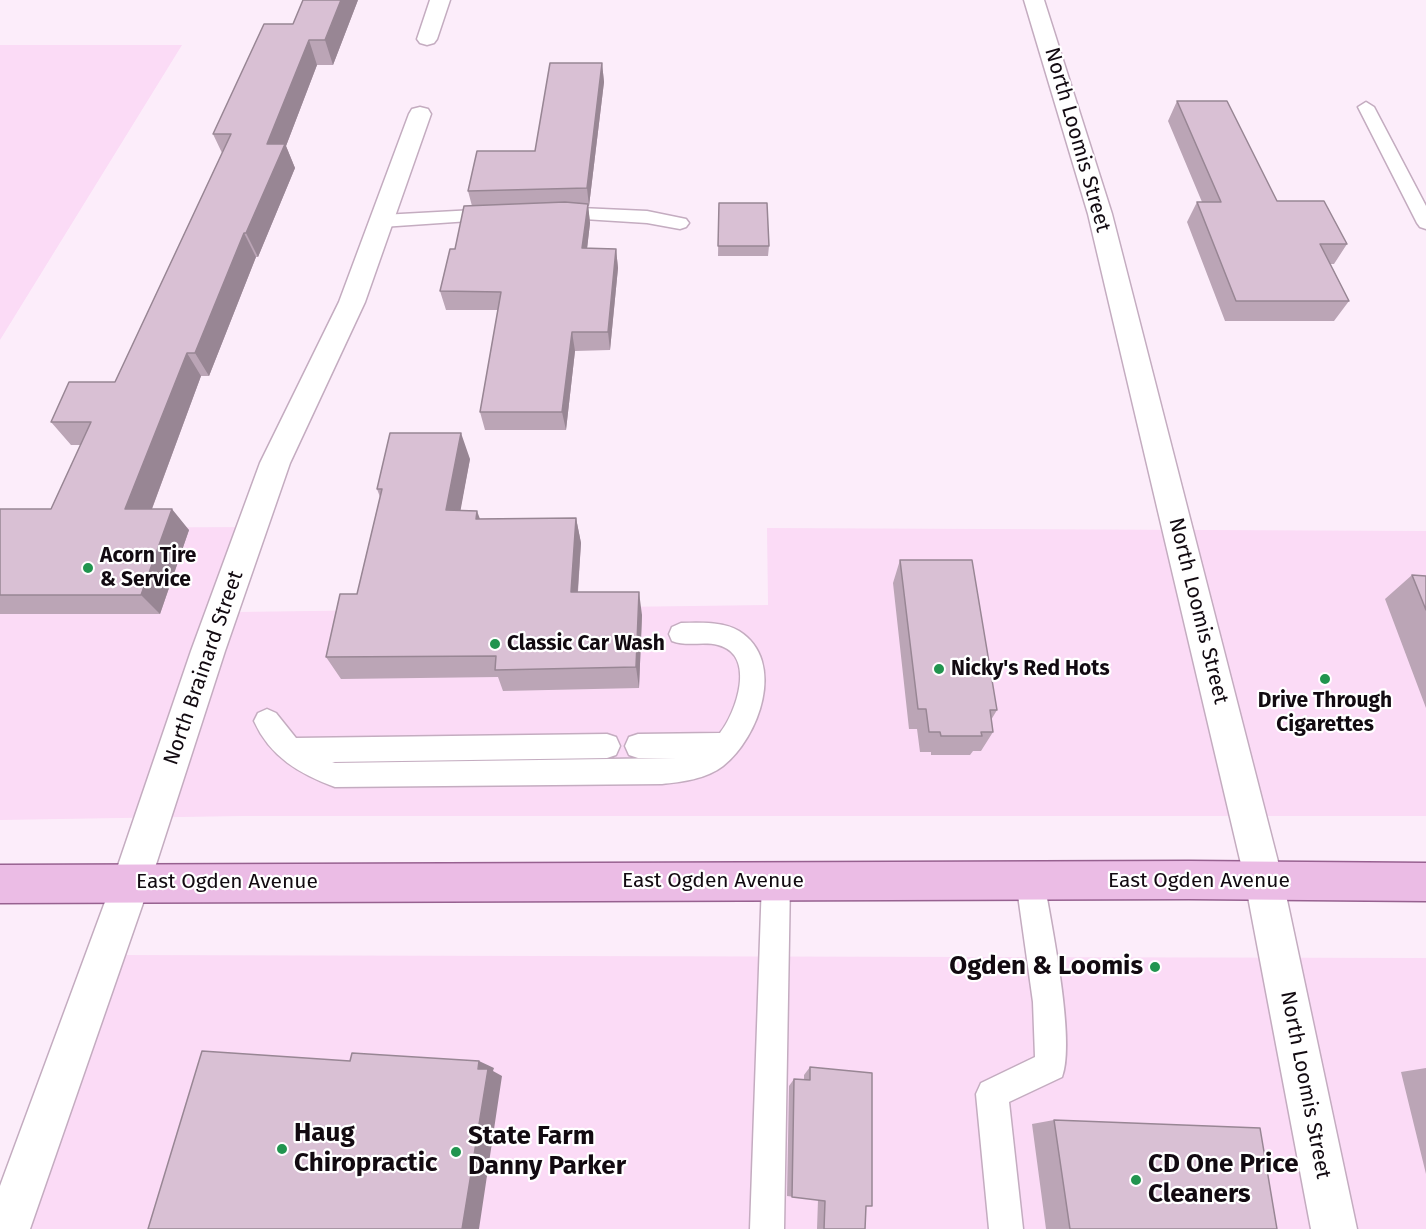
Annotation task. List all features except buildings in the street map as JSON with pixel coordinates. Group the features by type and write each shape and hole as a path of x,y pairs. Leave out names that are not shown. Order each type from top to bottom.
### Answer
{"main road":[{"name":"East Ogden Avenue","path":"0,884 776,881 1426,882"}],"street":[{"path":"427,39 440,0"},
{"name":"North Loomis Street","path":"1034,0 1100,214 1264,881 1334,1229"},
{"name":"North Brainard Street","path":"7,1229 131,883 208,651 275,463 352,302 420,114"}],"lane":[{"path":"1366,107 1426,223"},
{"path":"536,214 571,213 647,217 680,223"},
{"path":"382,221 513,214"},
{"path":"267,721 298,759 335,775 650,772 687,769 714,758 727,746 740,728 750,703 752,682 750,664 743,650 732,639 720,635 681,634"},
{"path":"290,750 607,746"},
{"path":"638,746 727,746"},
{"path":"767,1229 776,881"},
{"path":"1006,1229 992,1094 1051,1066 1048,1002 1030,881"}],"shaded area":[{"path":"0,45 182,45 0,340"},
{"path":"266,527 236,612 768,605 767,528 1426,531 1426,816 242,816 0,820 0,528"},
{"path":"111,955 1426,958 1426,1229 14,1229"}],"place":[{"name":"Acorn Tire & Service","path":"88,568"},
{"name":"Classic Car Wash","path":"495,644"},
{"name":"Nicky's Red Hots","path":"939,669"},
{"name":"Drive Through Cigarettes","path":"1325,679"},
{"name":"Ogden & Loomis","path":"1155,967"},
{"name":"Haug Chiropractic","path":"282,1149"},
{"name":"State Farm Danny Parker","path":"456,1152"},
{"name":"CD One Price Cleaners","path":"1136,1180"}]}
